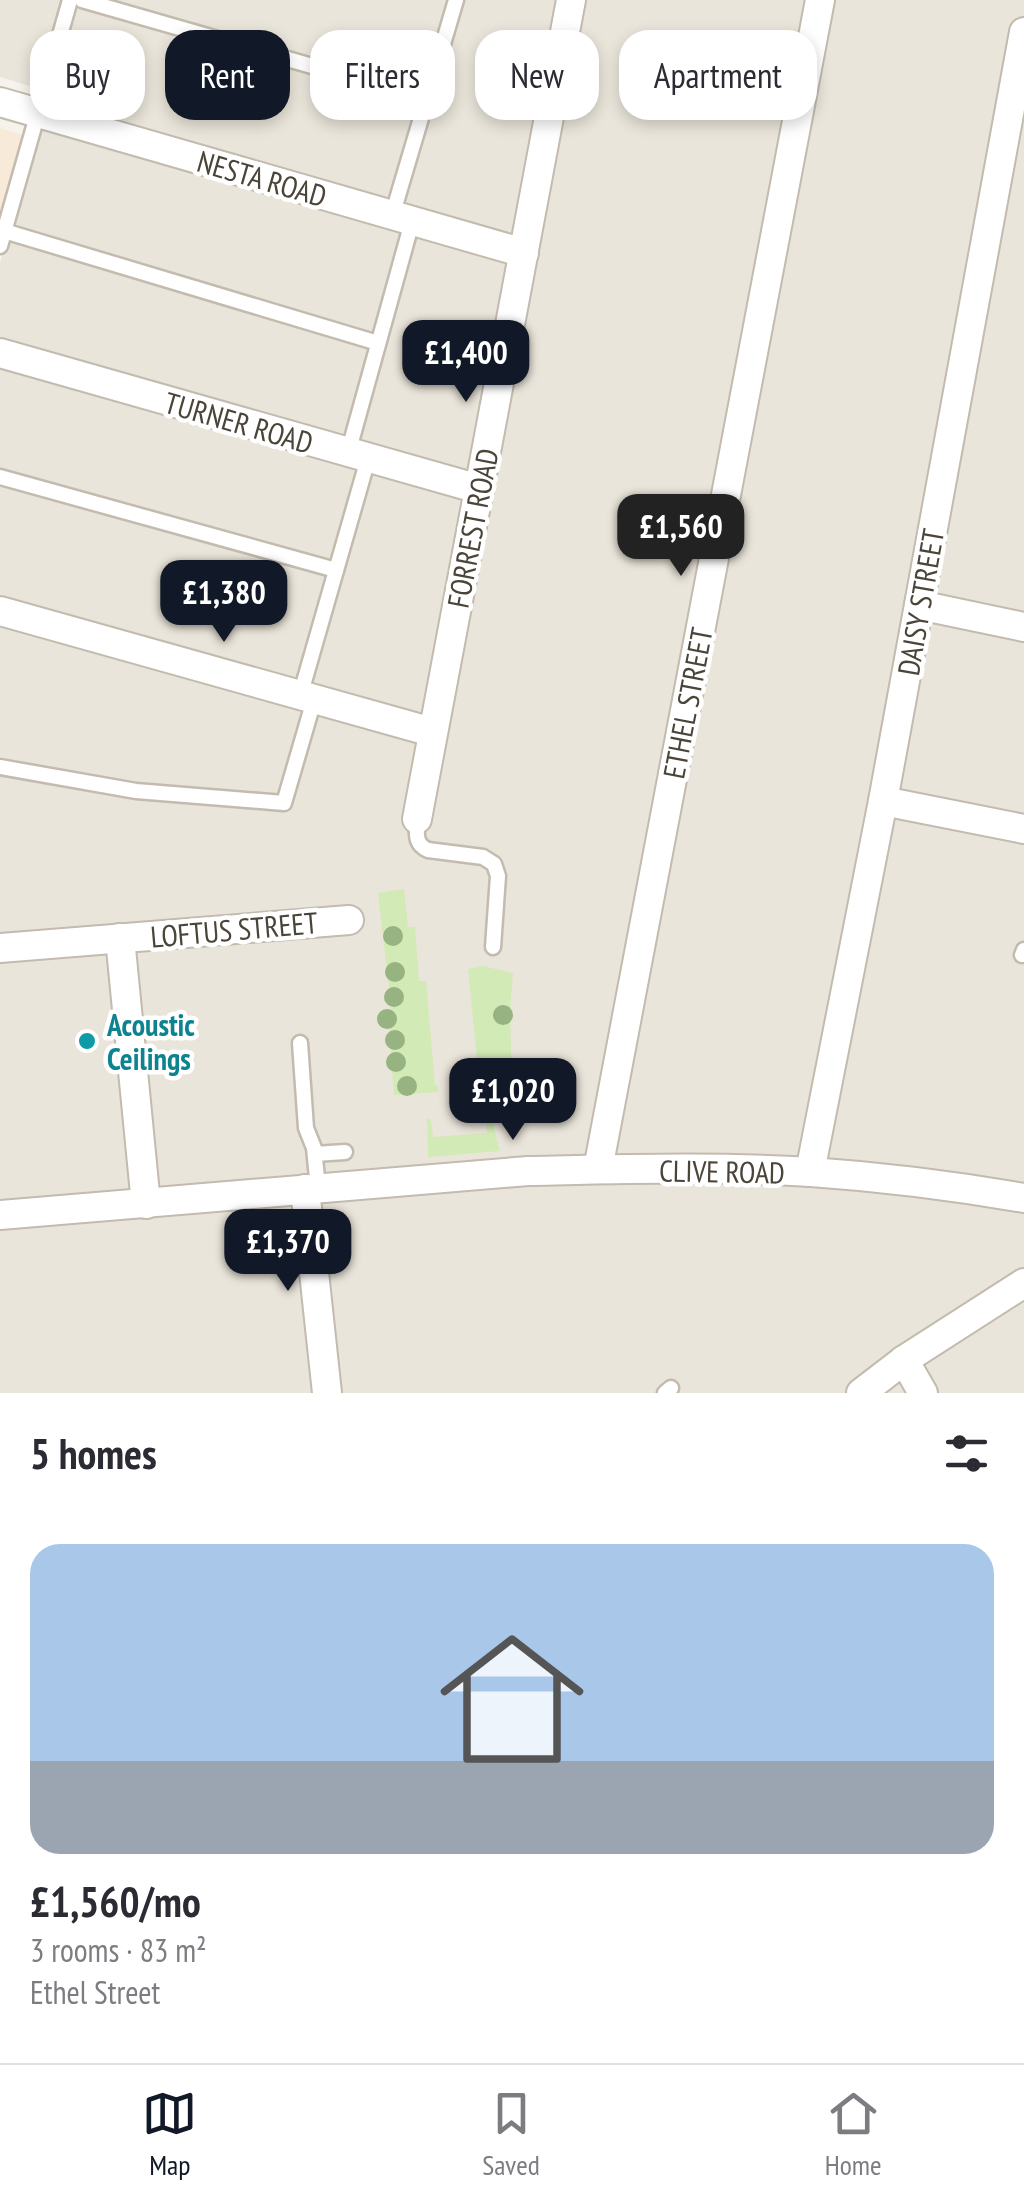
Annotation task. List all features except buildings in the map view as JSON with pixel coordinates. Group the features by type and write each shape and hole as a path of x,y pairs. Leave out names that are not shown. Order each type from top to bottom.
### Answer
{"street":[{"name":"FORREST ROAD","path":"417,819 571,0"},
{"name":"ETHEL STREET","path":"598,1170 820,0"},
{"name":"DAISY STREET","path":"810,1172 883,802 1024,32"},
{"name":"NESTA ROAD","path":"0,102 30,111"},
{"name":"NESTA ROAD","path":"61,120 524,253"},
{"name":"TURNER ROAD","path":"0,353 479,489"},
{"path":"919,605 1024,626"},
{"path":"0,610 432,732"},
{"path":"883,802 1024,829"},
{"name":"LOFTUS STREET","path":"0,948 349,920"},
{"name":"LOFTUS STREET","path":"120,938 146,1204"},
{"name":"CLIVE ROAD","path":"0,1215 528,1171 810,1172 1024,1198"},
{"path":"311,1188 327,1393"},
{"path":"861,1393 904,1360 1024,1283"},
{"path":"904,1360 924,1393"}],"lane":[{"path":"61,30 70,0"},
{"path":"82,0 310,65"},
{"path":"447,30 456,0"},
{"path":"0,246 35,120"},
{"path":"0,768 136,790 284,803 336,570 423,120"},
{"path":"4,230 378,342"},
{"path":"0,477 336,570"},
{"path":"417,819 421,847 482,857 494,864 498,876 493,947"},
{"path":"300,1043 306,1128 315,1154 311,1188"},
{"path":"315,1154 345,1152"}],"shaded area":[{"path":"0,0 1024,0 1024,1393 0,1393 0,263 41,120 145,120 145,30 30,30 30,86 0,77"},
{"path":"0,128 23,135 0,217"}],"green space":[{"path":"404,889 408,927 415,927 419,981 426,981 438,1092 394,1095 388,1016 392,1015 378,893"},
{"path":"483,966 513,973 512,1077 492,1079 492,1086 480,1089 468,969"},
{"path":"494,1107 500,1151 428,1157 427,1119 431,1119 433,1137 487,1133 486,1108"}],"place":[{"name":"Acoustic Ceilings","path":"87,1041"}]}
